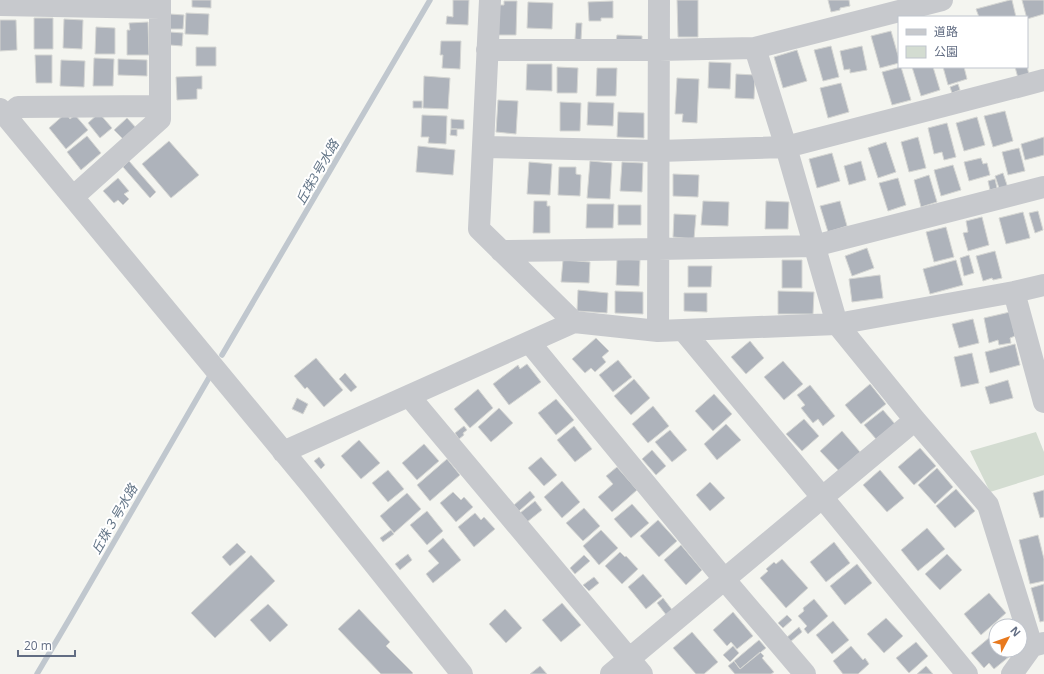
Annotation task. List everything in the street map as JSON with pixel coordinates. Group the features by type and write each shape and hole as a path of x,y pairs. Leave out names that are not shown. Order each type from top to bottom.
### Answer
{"street":[{"path":"490,0 478,229 574,322"},
{"path":"658,331 659,0"},
{"path":"488,50 659,50 754,48 942,0"},
{"path":"0,5 160,4 160,119 72,197"},
{"path":"754,48 786,147 837,324 915,420 988,504 1038,645 1012,674"},
{"path":"483,147 659,151 786,147 1044,80"},
{"path":"160,106 18,107 3,113 283,452 462,674"},
{"path":"501,250 814,246 1044,186"},
{"path":"283,452 574,322 658,331 837,324 1014,292 1044,285"},
{"path":"1014,292 1044,402"},
{"path":"683,330 967,674"},
{"path":"529,342 724,580 805,674"},
{"path":"409,396 635,666"},
{"path":"611,674 635,666 724,580 915,420"}],"green space":[{"path":"1036,432 1044,452 1044,475 990,492 970,451"}],"building":[{"path":"192,0 211,0 211,8 192,7"},
{"path":"453,0 469,0 468,25 446,24 447,16 453,17"},
{"path":"677,0 698,0 698,37 678,37"},
{"path":"828,0 849,0 850,6 831,12"},
{"path":"1012,0 1016,16 979,16 976,9"},
{"path":"1022,0 1044,0 1044,14 1028,19 1028,16 1026,16"},
{"path":"504,1 517,1 516,35 497,35 498,5 504,5"},
{"path":"613,1 613,18 601,18 601,21 589,21 588,2"},
{"path":"528,2 553,3 552,29 527,28"},
{"path":"186,13 209,14 208,35 185,34"},
{"path":"170,14 184,15 183,29 170,29"},
{"path":"34,18 53,18 53,49 34,49"},
{"path":"64,19 83,20 82,49 63,48"},
{"path":"0,20 16,20 17,50 0,51"},
{"path":"148,22 149,55 127,55 127,30 130,30 129,23"},
{"path":"576,23 582,23 581,40 575,39"},
{"path":"96,27 115,28 115,54 95,54"},
{"path":"891,31 898,56 898,63 880,68 871,36"},
{"path":"170,32 183,33 182,46 170,45"},
{"path":"617,35 642,36 642,43 616,41"},
{"path":"441,41 461,41 460,69 442,68 443,55 440,55"},
{"path":"831,46 839,77 823,81 814,50"},
{"path":"862,46 867,70 850,73 850,69 844,70 840,51"},
{"path":"196,47 216,47 216,66 196,66"},
{"path":"797,50 807,81 783,88 774,57"},
{"path":"35,55 52,55 52,83 36,83"},
{"path":"94,58 114,59 113,86 93,86"},
{"path":"118,59 147,60 147,76 118,75"},
{"path":"61,60 85,61 84,87 60,86"},
{"path":"709,62 731,63 730,89 708,88"},
{"path":"527,64 552,64 552,91 526,90"},
{"path":"557,67 578,68 577,93 557,93"},
{"path":"597,68 617,68 616,96 596,96"},
{"path":"901,68 911,100 892,105 882,72"},
{"path":"912,68 933,68 940,90 921,96"},
{"path":"943,68 964,68 967,79 948,85"},
{"path":"1015,68 1027,68 1029,75 1018,78"},
{"path":"736,74 755,75 754,99 735,98"},
{"path":"202,76 202,89 197,89 197,99 177,100 176,77"},
{"path":"424,76 450,78 448,109 423,108"},
{"path":"677,78 699,79 697,123 682,122 683,114 675,114"},
{"path":"841,83 849,112 828,118 820,88"},
{"path":"958,84 960,90 952,93 950,87"},
{"path":"498,100 518,101 516,134 496,132"},
{"path":"413,101 422,101 422,108 413,108"},
{"path":"560,102 581,103 580,131 560,131"},
{"path":"588,102 614,103 613,126 587,125"},
{"path":"1005,111 1013,141 993,147 984,116"},
{"path":"618,112 644,113 644,138 617,137"},
{"path":"66,113 70,119 75,115 88,130 66,149 49,128"},
{"path":"99,113 112,128 100,138 88,123"},
{"path":"422,115 447,116 446,144 428,143 429,137 421,137"},
{"path":"977,117 985,145 964,151 956,123"},
{"path":"127,118 139,131 126,142 114,130"},
{"path":"451,119 464,120 464,129 451,129"},
{"path":"947,123 956,157 944,160 942,152 934,154 928,128"},
{"path":"451,129 457,129 457,136 450,135"},
{"path":"87,136 101,153 81,170 67,152"},
{"path":"918,137 926,168 909,172 901,142"},
{"path":"1044,137 1044,155 1025,160 1021,144"},
{"path":"169,141 199,175 171,198 142,164"},
{"path":"886,142 896,172 878,178 868,148"},
{"path":"418,146 455,150 453,175 416,172"},
{"path":"1019,148 1025,171 1008,175 1002,152"},
{"path":"832,153 840,181 817,188 809,159"},
{"path":"981,158 983,164 987,163 990,175 969,181 964,162"},
{"path":"129,161 156,192 150,198 123,167"},
{"path":"590,161 612,163 610,199 587,198"},
{"path":"861,161 866,180 849,185 844,166"},
{"path":"529,162 552,164 550,195 527,194"},
{"path":"622,162 643,163 642,192 620,191"},
{"path":"953,165 961,190 941,196 934,170"},
{"path":"559,167 576,167 576,174 581,175 580,196 558,195"},
{"path":"1003,173 1008,188 1000,191 995,176"},
{"path":"673,174 699,175 698,197 673,196"},
{"path":"929,175 937,202 921,207 914,180"},
{"path":"118,178 129,191 124,194 129,199 123,205 118,200 114,203 103,191"},
{"path":"898,178 906,205 888,211 879,183"},
{"path":"995,179 997,188 990,190 988,181"},
{"path":"534,201 547,201 547,206 550,206 550,233 533,233"},
{"path":"703,201 729,202 728,226 701,225"},
{"path":"766,201 789,202 788,229 765,229"},
{"path":"840,201 847,226 828,232 820,206"},
{"path":"587,204 614,204 613,228 586,228"},
{"path":"618,205 641,205 641,225 618,225"},
{"path":"1038,211 1043,230 1035,233 1029,213"},
{"path":"1023,212 1030,238 1006,244 999,218"},
{"path":"674,214 696,215 694,239 673,237"},
{"path":"982,217 989,245 968,251 963,233 968,232 966,221"},
{"path":"946,227 954,257 934,262 926,232"},
{"path":"867,248 874,268 852,276 845,256"},
{"path":"995,251 1002,278 993,280 992,278 983,281 976,256"},
{"path":"969,255 974,273 964,276 960,258"},
{"path":"617,259 640,260 639,286 616,285"},
{"path":"563,260 590,262 589,283 561,282"},
{"path":"782,260 802,260 802,288 782,288"},
{"path":"956,260 963,285 930,294 923,269"},
{"path":"688,266 712,266 711,287 688,287"},
{"path":"880,275 883,298 852,302 849,279"},
{"path":"578,290 608,293 607,313 577,311"},
{"path":"615,291 643,292 643,314 615,313"},
{"path":"778,291 814,292 813,314 778,314"},
{"path":"684,293 707,293 707,312 684,311"},
{"path":"1010,312 1015,336 1010,338 1011,343 999,345 998,340 989,343 984,318"},
{"path":"973,319 979,343 959,348 952,324"},
{"path":"596,338 609,351 602,357 606,362 595,372 591,368 585,373 572,359"},
{"path":"750,341 764,358 746,374 731,357"},
{"path":"1015,344 1020,365 990,373 985,352"},
{"path":"972,353 979,383 961,387 954,357"},
{"path":"316,358 343,390 324,407 307,387 305,389 294,376"},
{"path":"618,360 632,377 613,392 599,375"},
{"path":"783,361 803,384 784,400 764,377"},
{"path":"527,364 541,382 509,405 493,384 518,365 520,369"},
{"path":"345,373 357,387 351,392 339,379"},
{"path":"634,379 650,398 631,415 614,396"},
{"path":"1008,380 1013,398 990,404 985,387"},
{"path":"870,384 886,404 861,424 845,405"},
{"path":"810,385 835,416 823,426 818,419 813,423 801,408 805,405 797,395"},
{"path":"478,389 493,408 470,428 454,409"},
{"path":"714,394 732,414 713,431 695,411"},
{"path":"297,398 308,404 303,414 292,409"},
{"path":"556,399 574,420 556,435 538,413"},
{"path":"653,406 669,426 648,443 632,424"},
{"path":"499,408 513,423 491,442 478,427"},
{"path":"883,410 895,424 876,439 864,425"},
{"path":"804,419 819,436 802,451 786,434"},
{"path":"726,424 741,440 717,460 704,444"},
{"path":"464,426 467,430 459,439 455,433"},
{"path":"574,426 592,449 575,462 557,440"},
{"path":"670,430 687,450 672,462 655,442"},
{"path":"842,431 860,452 839,471 820,451"},
{"path":"359,440 380,463 361,479 341,456"},
{"path":"424,444 439,461 417,480 402,463"},
{"path":"920,448 936,466 914,485 898,467"},
{"path":"652,450 666,466 656,475 642,459"},
{"path":"319,457 325,465 321,469 314,461"},
{"path":"541,457 557,475 544,486 528,468"},
{"path":"447,459 460,475 430,501 417,485"},
{"path":"617,467 637,490 612,512 598,497 613,484 606,476"},
{"path":"937,468 953,487 935,504 918,485"},
{"path":"388,470 404,489 388,502 372,483"},
{"path":"880,470 904,498 887,512 863,485"},
{"path":"562,481 580,502 562,518 544,497"},
{"path":"710,482 725,498 710,511 696,495"},
{"path":"956,489 975,511 955,528 936,506"},
{"path":"1044,490 1044,517 1040,518 1033,493"},
{"path":"530,491 535,497 519,511 514,505"},
{"path":"453,492 461,500 464,497 473,507 456,522 440,503"},
{"path":"407,493 421,509 394,533 380,516"},
{"path":"535,501 542,510 527,522 520,513"},
{"path":"632,504 649,523 631,538 614,519"},
{"path":"584,508 600,526 583,541 566,523"},
{"path":"427,511 443,531 427,545 410,525"},
{"path":"475,513 481,520 484,517 495,529 474,547 458,527"},
{"path":"658,520 677,541 659,557 640,536"},
{"path":"927,528 945,549 918,571 901,550"},
{"path":"391,530 394,534 383,542 380,538"},
{"path":"601,530 618,548 599,565 583,546"},
{"path":"1038,535 1044,559 1044,581 1030,584 1019,540"},
{"path":"443,538 461,560 433,583 426,574 439,563 428,551"},
{"path":"834,542 850,563 826,582 810,562"},
{"path":"237,543 246,552 230,566 222,557"},
{"path":"681,545 702,570 686,585 664,560"},
{"path":"620,552 625,557 626,556 638,569 622,584 605,566"},
{"path":"408,554 412,560 400,570 395,564"},
{"path":"947,554 962,570 940,590 925,574"},
{"path":"251,555 275,581 215,638 191,613"},
{"path":"584,555 590,561 575,574 570,568"},
{"path":"782,559 808,588 786,608 760,578 768,571 766,569 774,562 776,564"},
{"path":"857,564 872,583 845,605 830,586"},
{"path":"643,574 662,596 646,609 628,587"},
{"path":"594,577 599,583 589,591 583,585"},
{"path":"1044,584 1044,621 1040,622 1031,588"},
{"path":"989,593 1006,613 1000,618 988,618 988,629 981,635 964,614"},
{"path":"663,598 673,611 667,616 657,603"},
{"path":"814,599 828,616 808,634 804,629 807,626 798,616 804,611 803,608"},
{"path":"562,603 581,625 561,642 542,620"},
{"path":"268,604 288,625 270,642 250,620"},
{"path":"359,609 390,642 386,646 413,673 412,674 381,674 338,629"},
{"path":"505,609 522,628 506,643 489,624"},
{"path":"733,612 753,636 737,649 731,642 727,646 713,630"},
{"path":"787,615 792,620 783,628 778,623"},
{"path":"886,618 903,636 884,653 867,634"},
{"path":"833,621 849,640 832,654 816,635"},
{"path":"799,627 802,632 790,642 786,638"},
{"path":"692,632 718,662 704,674 696,674 673,648"},
{"path":"988,639 988,658 1007,658 994,669 989,663 984,668 971,653"},
{"path":"759,640 766,648 740,669 734,661"},
{"path":"916,642 928,656 909,673 896,658"},
{"path":"733,646 739,653 730,662 723,655"},
{"path":"851,646 863,660 865,658 869,664 858,674 843,674 833,661"},
{"path":"760,652 764,656 762,658 774,672 771,674 735,674 728,666 734,661 740,669"},
{"path":"540,666 547,674 530,674"},
{"path":"926,666 933,674 917,674"}],"waterway":[{"name":"丘珠3号水路","path":"222,355 430,0"},
{"name":"丘珠３号水路","path":"37,674 210,376"}]}
